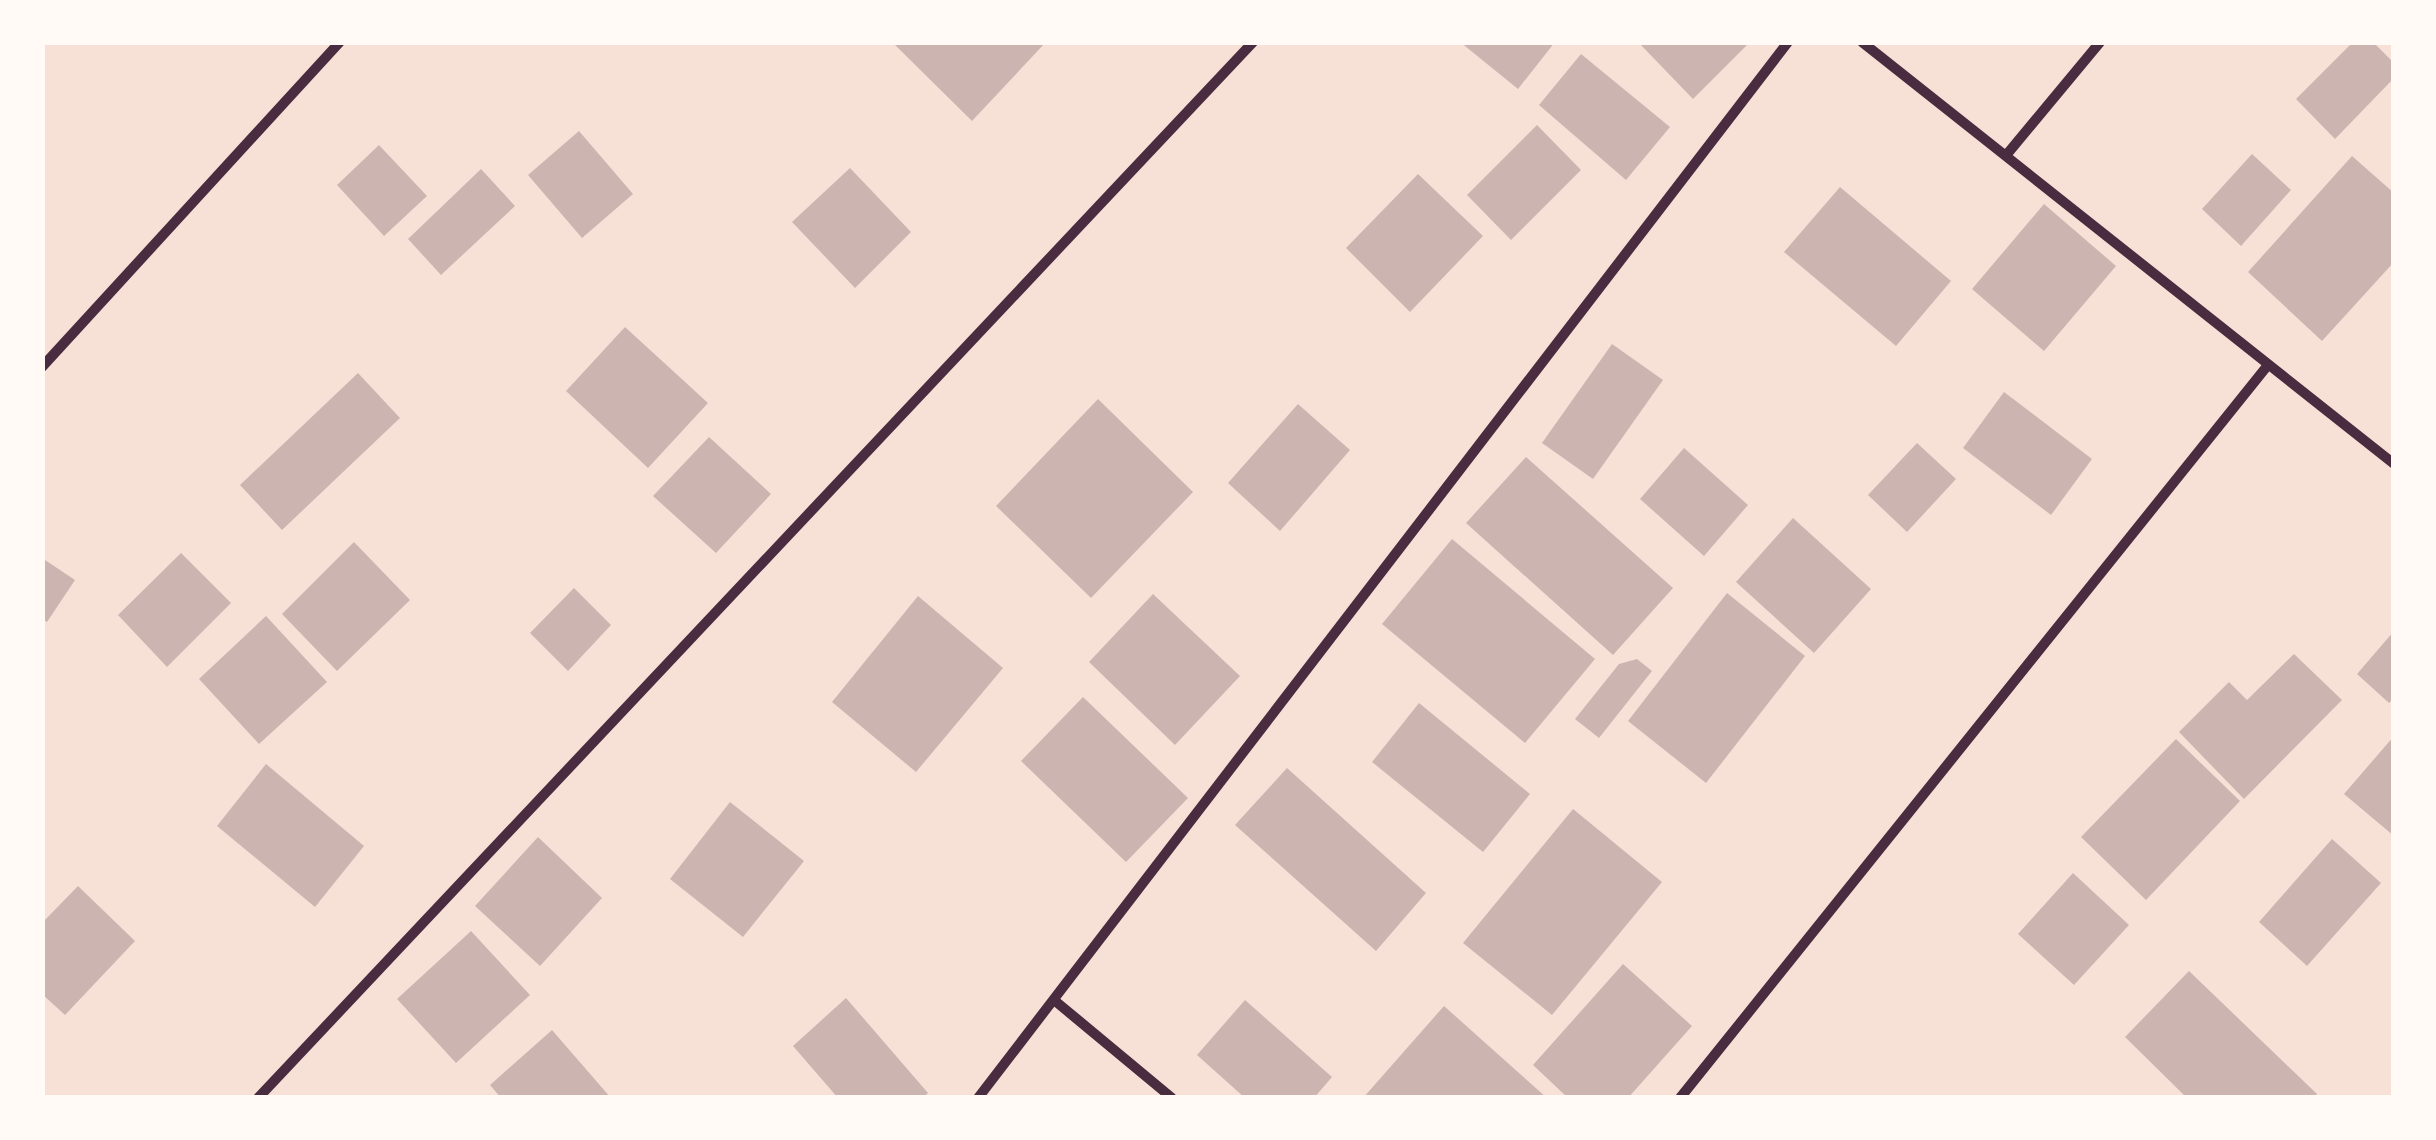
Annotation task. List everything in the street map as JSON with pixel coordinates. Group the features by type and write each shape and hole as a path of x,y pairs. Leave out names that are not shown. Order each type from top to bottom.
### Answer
{"street":[{"path":"42,367 340,42"},
{"path":"258,1098 1254,42"},
{"path":"978,1098 1788,42"},
{"path":"1862,42 2008,153 2267,366 2394,464"},
{"path":"2008,153 2100,42"},
{"path":"1680,1098 2267,366"},
{"path":"1054,1000 1172,1098"}],"building":[{"path":"892,42 1046,42 972,121"},
{"path":"1460,42 1555,42 1518,89"},
{"path":"1638,42 1750,42 1693,99"},
{"path":"2353,42 2373,42 2394,63 2394,78 2335,139 2296,99"},
{"path":"1581,54 1670,127 1626,180 1539,105"},
{"path":"1537,125 1581,170 1511,240 1467,195"},
{"path":"579,131 633,194 582,238 528,175"},
{"path":"379,145 427,196 384,236 337,185"},
{"path":"2252,154 2291,190 2241,246 2202,209"},
{"path":"2352,156 2394,193 2394,262 2322,341 2248,272"},
{"path":"850,168 911,232 855,288 792,222"},
{"path":"481,169 515,206 441,275 408,239"},
{"path":"1418,174 1483,236 1410,312 1346,248"},
{"path":"1840,187 1951,281 1896,346 1784,252"},
{"path":"2044,204 2116,266 2044,351 1972,289"},
{"path":"625,327 708,403 648,468 566,391"},
{"path":"1612,344 1663,380 1593,479 1542,443"},
{"path":"358,373 400,418 282,530 240,485"},
{"path":"2004,392 2092,459 2051,515 1963,448"},
{"path":"1098,399 1193,492 1091,598 996,506"},
{"path":"1298,404 1350,450 1280,531 1228,483"},
{"path":"709,437 771,494 716,553 653,496"},
{"path":"1917,443 1956,479 1907,532 1868,495"},
{"path":"1684,448 1748,505 1704,556 1640,499"},
{"path":"1526,457 1673,588 1613,655 1466,523"},
{"path":"1793,518 1871,589 1814,653 1736,582"},
{"path":"1452,539 1595,659 1525,743 1382,624"},
{"path":"354,542 410,600 337,671 282,614"},
{"path":"181,553 231,603 167,667 118,615"},
{"path":"42,558 75,580 47,622 42,619"},
{"path":"574,588 611,625 568,671 530,633"},
{"path":"1727,593 1805,656 1706,783 1628,721"},
{"path":"1153,594 1240,676 1175,745 1089,662"},
{"path":"918,596 1003,668 916,772 832,702"},
{"path":"266,616 327,682 259,744 199,679"},
{"path":"2394,631 2394,698 2389,703 2357,674"},
{"path":"2294,654 2342,700 2244,799 2179,732 2229,682 2247,700"},
{"path":"1637,659 1652,671 1599,738 1575,719 1619,664"},
{"path":"1083,697 1188,798 1126,862 1021,761"},
{"path":"1419,703 1530,794 1483,852 1372,762"},
{"path":"2394,736 2394,836 2344,794"},
{"path":"2176,739 2240,801 2146,900 2081,837"},
{"path":"266,764 364,846 315,907 217,826"},
{"path":"1287,768 1426,893 1376,951 1235,825"},
{"path":"730,802 804,861 743,937 670,879"},
{"path":"1573,809 1662,882 1552,1015 1463,943"},
{"path":"538,837 602,898 540,966 475,906"},
{"path":"2332,839 2381,883 2307,966 2259,922"},
{"path":"2073,873 2129,925 2074,985 2018,934"},
{"path":"78,886 135,941 65,1015 42,994 42,923"},
{"path":"471,931 530,995 456,1063 397,999"},
{"path":"1623,964 1692,1026 1628,1098 1568,1098 1533,1065"},
{"path":"2189,971 2317,1094 2314,1098 2187,1098 2125,1037"},
{"path":"846,998 928,1093 923,1098 838,1098 793,1046"},
{"path":"1245,1000 1332,1077 1314,1098 1245,1098 1197,1055"},
{"path":"1444,1006 1547,1098 1363,1098"},
{"path":"552,1030 611,1098 501,1098 490,1085"}]}
